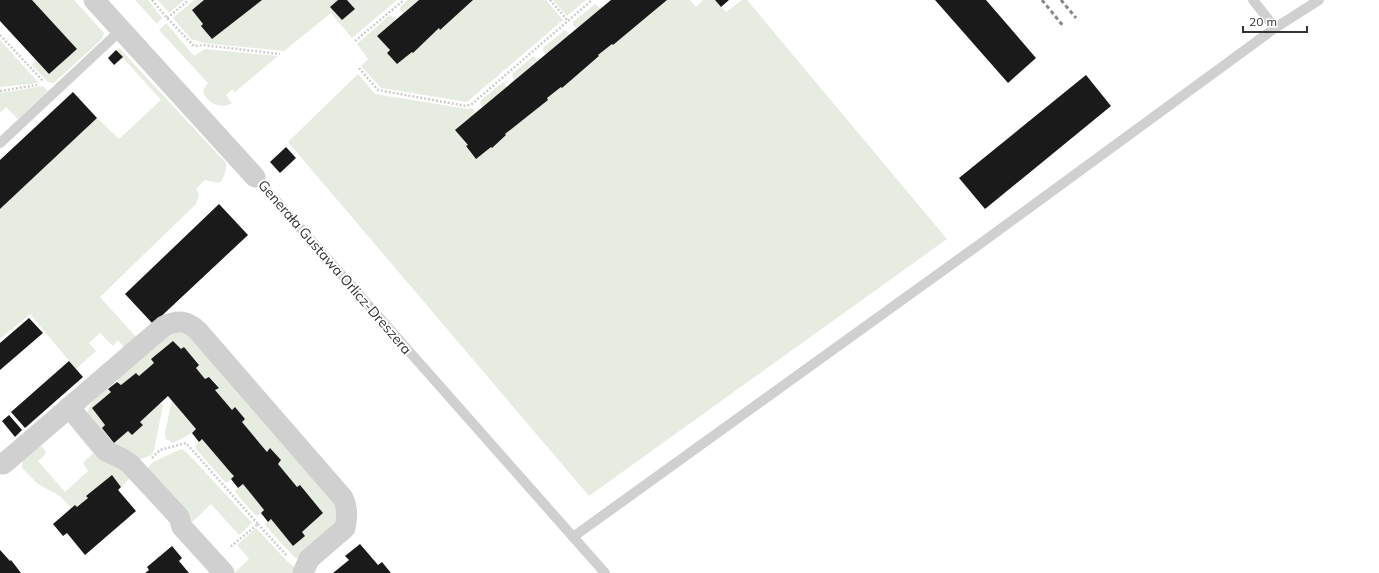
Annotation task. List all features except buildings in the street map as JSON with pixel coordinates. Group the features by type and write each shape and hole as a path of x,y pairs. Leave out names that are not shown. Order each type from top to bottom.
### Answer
{"street":[{"name":"Generała Gustawa Orlicz-Dreszera","path":"94,0 255,177"},
{"path":"0,463 3,464 8,460 164,326 175,322 188,324 193,327 343,498 346,504 348,511 345,528 309,559 304,569"},
{"path":"69,407 106,451 130,464 179,517 182,527 218,567"}],"lane":[{"path":"1253,0 1275,28"},
{"path":"573,537 1275,28 1319,0"},
{"path":"0,144 121,30"},
{"name":"Generała Gustawa Orlicz-Dreszera","path":"255,177 604,573"}],"path":[{"path":"152,0 194,46 203,45 280,54"},
{"path":"167,18 189,0"},
{"path":"355,41 404,0"},
{"path":"550,0 568,21"},
{"path":"359,68 378,90 466,106 472,104 592,0"},
{"path":"0,36 45,83 0,91"},
{"path":"160,450 186,442 290,559 304,569"},
{"path":"218,567 258,524"}],"shaded area":[{"path":"32,0 74,0 104,33 102,39 54,83 48,82 32,65 36,60 49,74 77,49"},
{"path":"135,0 148,0 162,18 157,24"},
{"path":"158,0 184,0 169,13"},
{"path":"194,0 204,0 192,10 212,39 262,0 338,0 330,7 342,20 355,9 347,0 397,0 352,38 331,13 284,51 204,43 191,39 173,18"},
{"path":"408,0 419,0 403,13 400,9 401,6"},
{"path":"473,0 546,0 563,20 467,102 381,88 361,66 368,59 357,44 390,15 396,20 378,36 390,50 387,53 397,64 412,52 413,53 439,28 440,29"},
{"path":"553,0 586,0 567,16"},
{"path":"667,0 690,0 696,7 703,0 715,0 726,12 742,0 747,0 947,239 589,496 288,142 358,74 375,94 468,109 472,108 476,113 468,145 466,146 476,158 492,147 506,135 505,134 548,100 547,98 561,87 562,88 599,57 598,55 612,44 613,45"},
{"path":"595,4 601,9 577,29 573,25 573,22"},
{"path":"167,24 194,56 205,49 278,56 235,92 232,89 226,95 232,103 224,106 214,104 204,95 203,90 208,83 159,30"},
{"path":"565,30 570,35 546,55 543,50 544,47"},
{"path":"0,40 39,83 0,87"},
{"path":"119,48 226,163 226,170 222,181 218,183 205,180 196,189 199,194 196,204 100,297 136,337 126,350 118,340 113,346 100,333 89,343 96,351 76,369 30,314 0,339 0,209 97,118 119,139 161,100 116,50"},
{"path":"532,57 535,57 538,61 514,81 512,74"},
{"path":"503,82 507,87 483,108 480,103 481,100"},
{"path":"43,86 48,91 18,119 6,107 0,113 0,93"},
{"path":"181,328 337,502 340,518 299,559 294,557 265,525 271,519 293,546 305,536 302,532 323,513 300,486 297,487 278,464 281,460 271,449 267,452 242,422 245,419 235,407 232,410 215,390 219,387 210,377 205,379 196,368 199,364 184,347 181,349 173,341 151,359 154,363 139,376 136,373 121,385 115,380 165,332"},
{"path":"107,387 111,392 92,408 105,425 102,428 114,443 128,431 132,435 143,425 140,422 161,403 163,405 152,455 138,460 115,449 87,417 91,404"},
{"path":"172,400 196,429 173,443 166,439 165,433"},
{"path":"76,429 130,478 121,487 112,475 86,496 88,498 77,507 75,505 71,508 60,496 38,484 22,468 23,459 37,446 41,446 46,452 45,455 38,461 65,492 88,471 83,463 93,453 74,430"},
{"path":"202,439 234,476 228,482 225,482 196,449 195,446"},
{"path":"181,449 193,459 252,523 239,535 211,504 189,525 147,469 153,462"},
{"path":"243,484 264,510 259,515 255,515 235,492"},
{"path":"256,528 289,563 296,568 296,573 234,573 249,559 237,545"}],"railway":[{"path":"1042,0 1064,27"},
{"path":"1061,0 1076,18"}]}
